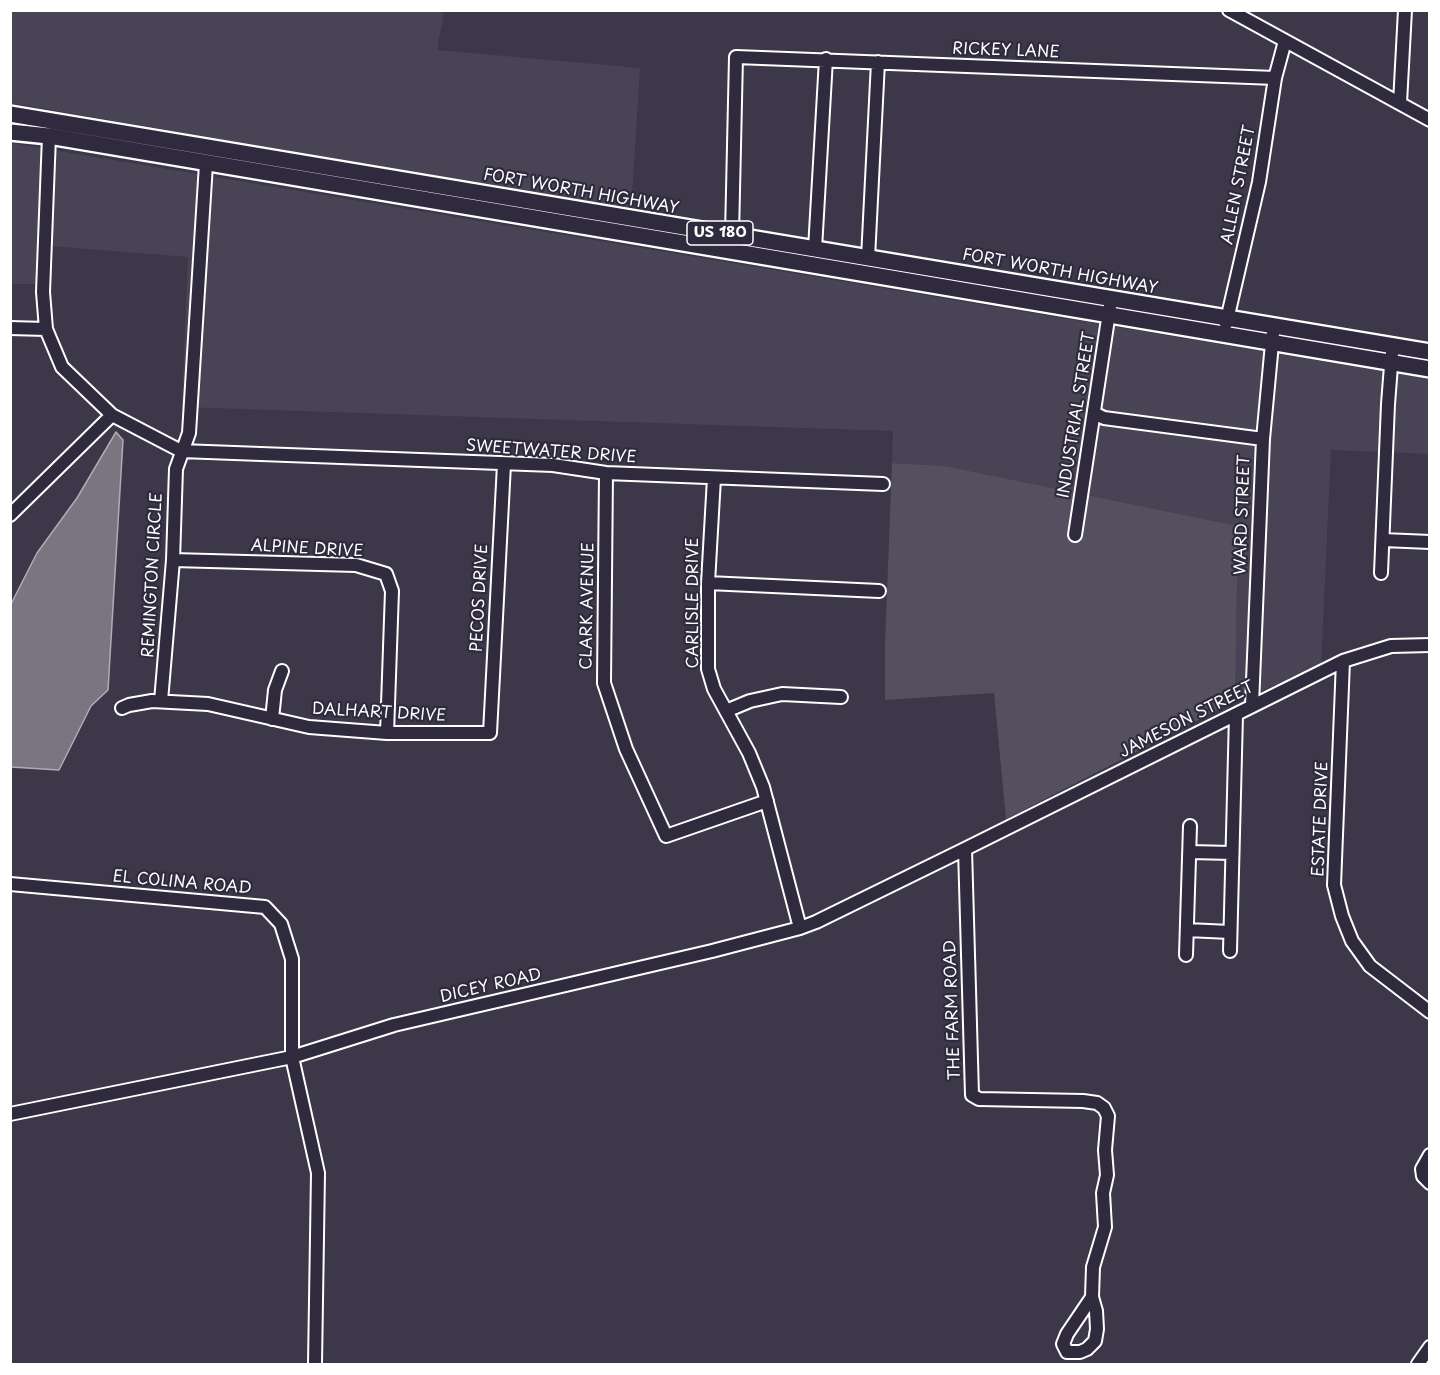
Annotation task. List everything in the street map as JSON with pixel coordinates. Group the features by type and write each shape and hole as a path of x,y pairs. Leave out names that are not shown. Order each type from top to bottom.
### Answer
{"main road":[{"name":"FORT WORTH HIGHWAY","path":"10,114 129,134 273,166 366,191 1430,369"},
{"path":"10,124 24,126 37,119"},
{"path":"49,136 59,130 120,138 129,134"},
{"name":"FORT WORTH HIGHWAY","path":"10,132 49,136 206,164 273,166 369,175 1430,352"},
{"path":"366,191 369,175"},
{"path":"525,217 527,201"},
{"path":"773,259 776,243"},
{"path":"919,284 921,267"}],"street":[{"path":"1229,10 1430,120"},
{"path":"1400,103 1405,10"},
{"name":"ALLEN STREET","path":"1224,334 1259,182 1275,78 1285,41"},
{"name":"RICKEY LANE","path":"732,235 736,57 1275,78"},
{"path":"815,249 826,59"},
{"path":"868,258 878,62"},
{"name":"SWEETWATER DRIVE","path":"49,136 43,292 46,329 62,367 112,415 181,451 553,465 606,473 883,484"},
{"path":"181,451 189,433 206,164"},
{"name":"INDUSTRIAL STREET","path":"1075,535 1111,299"},
{"name":"WARD STREET","path":"1252,705 1263,439 1274,326"},
{"path":"10,328 46,329"},
{"path":"1381,573 1390,362 1394,346"},
{"path":"1094,413 1104,418 1263,439"},
{"path":"10,515 112,415"},
{"name":"REMINGTON CIRCLE","path":"161,701 172,560 176,469 181,451"},
{"name":"PECOS DRIVE","path":"490,733 504,464"},
{"name":"CLARK AVENUE","path":"606,473 604,683 626,749 666,836 767,801"},
{"name":"CARLISLE DRIVE","path":"714,478 708,583 708,669 714,689 749,753 767,801 800,928"},
{"path":"1383,540 1430,542"},
{"name":"ALPINE DRIVE","path":"172,560 356,565 386,574 392,591 387,733"},
{"path":"708,583 879,591"},
{"name":"JAMESON STREET","path":"965,849 1252,705 1343,662 1391,646 1430,645"},
{"name":"ESTATE DRIVE","path":"1343,662 1334,885 1342,916 1352,941 1370,966 1430,1012"},
{"path":"272,719 275,690 282,671"},
{"path":"726,711 750,701 782,694 841,697"},
{"name":"DALHART DRIVE","path":"122,708 161,701 208,704 309,727 387,733 490,733"},
{"path":"1230,951 1236,715"},
{"path":"1186,955 1191,826"},
{"name":"DICEY ROAD","path":"10,1114 292,1057 394,1025 712,951 800,928 965,849"},
{"name":"THE FARM ROAD","path":"965,849 972,1095 978,1099 1083,1101 1104,1108 1108,1116 1105,1150 1106,1180 1103,1193 1105,1227 1093,1261 1092,1297"},
{"path":"1190,852 1232,853"},
{"name":"EL COLINA ROAD","path":"10,884 265,907 281,924 292,959 292,1057 318,1173 315,1365"},
{"path":"1187,930 1230,932"},
{"path":"1430,1155 1422,1169 1423,1176 1430,1183"},
{"path":"1418,1365 1430,1347"}],"shaded area":[{"path":"10,11 444,11 437,50 640,68 631,210 11,103"},
{"path":"11,143 1429,379 1429,454 1331,450 1321,667 1235,701 1238,526 945,466 892,463 893,431 182,407 188,257 51,246 49,284 11,284"},
{"path":"116,432 123,440 108,690 91,706 59,770 11,767 11,604 37,553 77,498"},
{"path":"892,463 945,466 1238,526 1235,701 1006,819 994,693 885,700"}]}
